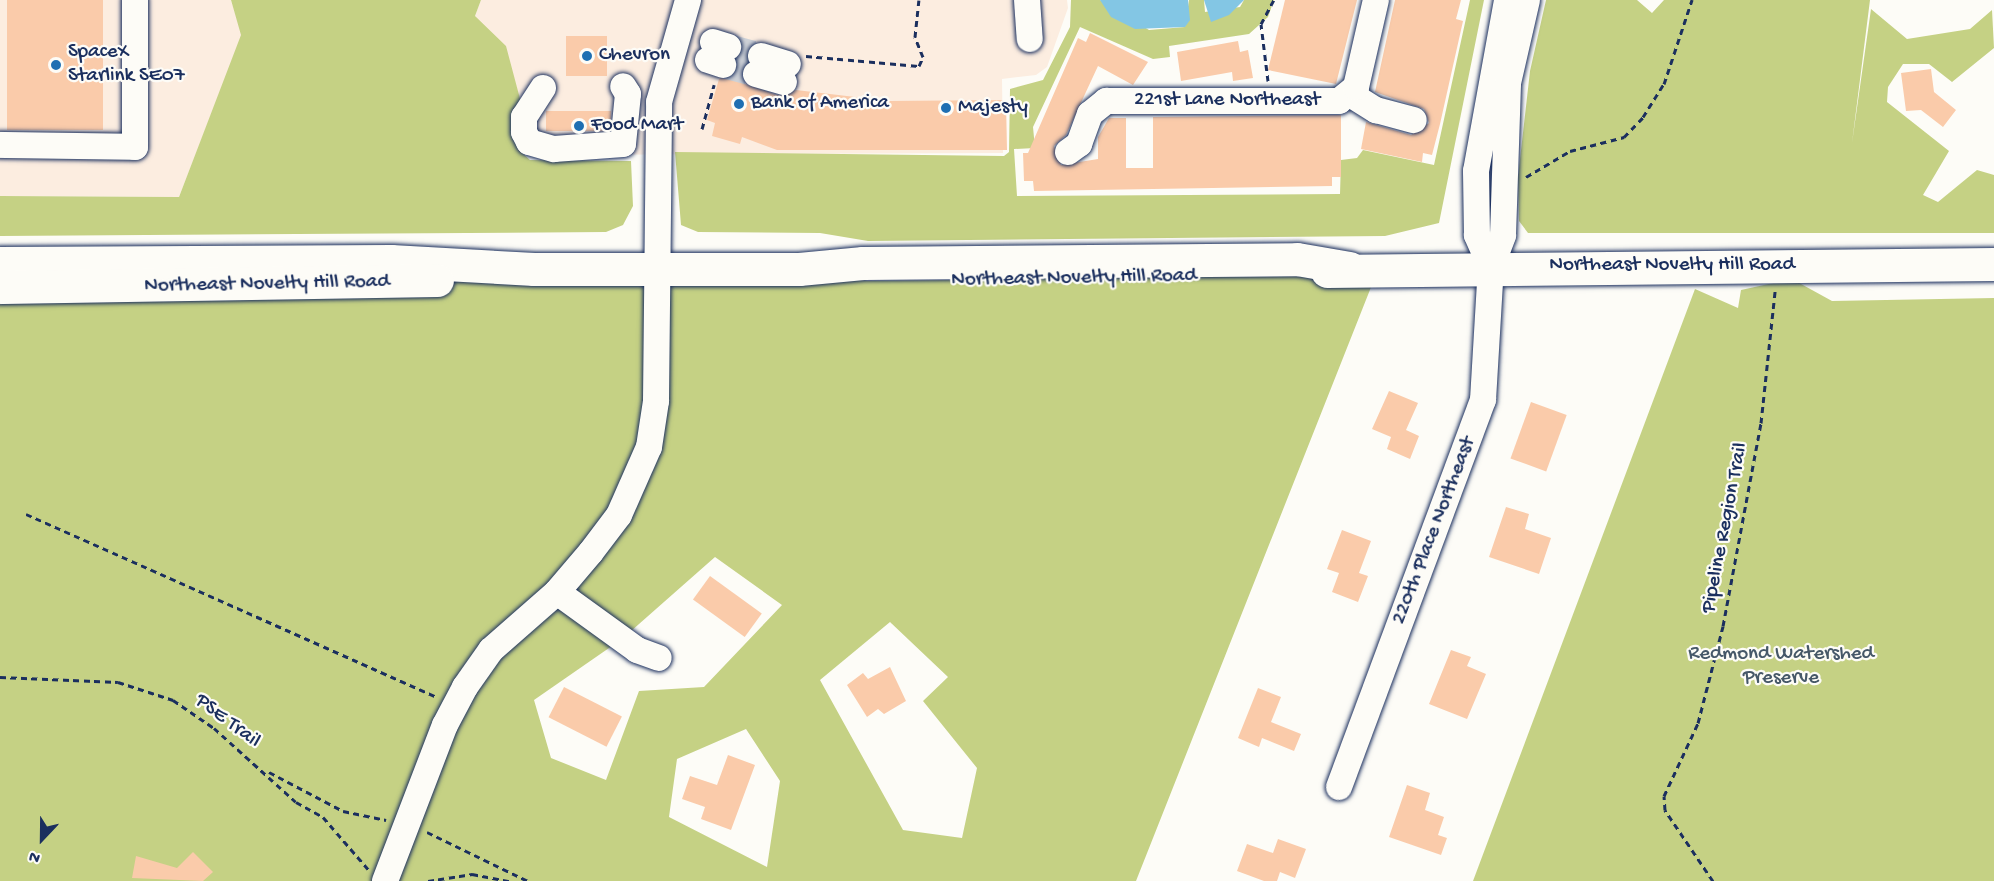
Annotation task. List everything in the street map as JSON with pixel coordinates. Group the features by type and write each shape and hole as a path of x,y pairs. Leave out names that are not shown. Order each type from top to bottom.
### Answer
{"main road":[{"name":"Northeast Novelty Hill Road","path":"0,263 391,261 534,269 799,269 863,263 1297,259 1349,268 1994,264"},
{"name":"Northeast Novelty Hill Road","path":"0,287 397,284 534,269"}],"street":[{"path":"0,145 135,147 135,0"},
{"path":"386,879 455,705 491,650 557,592 619,515 649,447 656,402 654,268 659,102 688,0"},
{"path":"1027,0 1030,39"},
{"name":"221st Lane Northeast","path":"1068,152 1079,144 1090,114 1106,101 1339,102 1350,94 1376,0"},
{"path":"1491,267 1477,235 1476,171 1507,0"},
{"path":"1491,267 1503,235 1507,93 1527,0"},
{"path":"759,65 789,68"},
{"path":"543,88 525,117 524,132 529,142 554,149 623,144 628,94 623,86"},
{"path":"1350,94 1368,107 1414,120"},
{"name":"220th Place Northeast","path":"1339,787 1483,400 1491,267"},
{"path":"557,592 637,650 659,658"}],"path":[{"path":"789,68 920,66 923,57 915,37 919,0"},
{"path":"1269,101 1261,24 1274,0"},
{"path":"1518,177 1532,177 1570,151 1624,137 1664,84 1692,0"},
{"path":"702,129 718,55"},
{"name":"Pipeline Region Trail","path":"1713,881 1665,810 1664,796 1698,723 1723,626 1761,423 1776,266"},
{"path":"26,514 455,705"},
{"name":"PSE Trail","path":"0,677 118,682 172,700 214,728 296,802 323,817 367,869 386,879"},
{"path":"428,881 472,874 509,881"}],"shaded area":[{"path":"0,0 231,0 242,35 179,197 0,196"},
{"path":"481,0 1067,0 1068,8 1047,67 1036,75 1002,79 1003,153 543,155 475,16"}],"green space":[{"path":"231,0 481,0 475,16 506,46 523,110 512,122 520,151 530,160 631,161 633,206 623,225 606,232 0,236 0,196 179,197 241,35"},
{"path":"1071,0 1100,0 1149,30 1185,27 1189,0 1204,0 1205,12 1240,7 1244,0 1274,0 1268,17 1249,34 1169,46 1170,57 1153,59 1080,27 1033,127 1035,148 1014,149 1017,196 1340,194 1341,160 1357,158 1363,150 1434,165 1470,0 1484,0 1439,223 1385,236 868,241 820,233 698,232 681,225 675,152 1004,156 1009,152 1010,89 1043,80 1070,27"},
{"path":"1546,0 1637,0 1652,13 1664,0 1870,0 1852,143 1871,9 1907,39 1970,29 1992,10 1994,48 1952,82 1929,64 1903,64 1888,87 1887,102 1949,151 1923,195 1938,202 1977,170 1994,175 1994,233 1528,233 1519,221 1518,177 1530,71"},
{"path":"1379,267 1136,881 0,881 0,287 534,269 799,269 867,281 1289,276","holes":["715,557 782,605 704,687 639,691 606,780 551,758 534,700 622,639","890,622 948,677 923,701 977,768 962,838 903,830 820,680","746,729 780,781 767,867 669,817 677,759"]},
{"name":"Redmond Watershed Preserve","path":"1792,279 1832,301 1994,298 1994,881 1473,881 1695,289 1738,308 1741,290"}],"water":[{"path":"1100,0 1188,0 1190,20 1185,27 1135,29 1111,17"},
{"path":"1204,0 1244,0 1229,15 1211,22"}],"building":[{"name":"SpaceX Starlink SE07","path":"7,0 103,0 103,130 7,130"},
{"path":"1285,0 1357,0 1336,84 1268,70"},
{"path":"1395,0 1461,0 1456,19 1463,21 1440,124 1432,155 1423,153 1422,162 1361,149 1366,122 1411,135 1429,123 1424,109 1375,92"},
{"path":"1090,33 1148,62 1133,85 1098,66 1066,135 1054,146 1061,165 1098,159 1098,137 1109,118 1126,118 1126,168 1153,168 1153,117 1341,115 1341,177 1332,177 1332,186 1034,191 1033,181 1024,181 1023,153 1028,153 1078,38 1086,42"},
{"name":"Chevron","path":"566,36 607,36 607,76 566,76"},
{"path":"1238,41 1240,52 1248,50 1253,78 1233,81 1232,72 1181,81 1177,52"},
{"path":"742,42 751,45 741,70 745,84 780,96 796,90 889,101 1006,100 1007,150 777,150 742,137 740,144 712,136 715,123 707,120 719,79 737,70"},
{"path":"1931,69 1934,92 1956,110 1943,127 1921,110 1906,111 1901,73"},
{"path":"546,111 611,111 611,131 546,131"},
{"path":"1389,391 1418,403 1406,430 1419,436 1410,459 1387,449 1391,437 1372,429"},
{"path":"1531,402 1567,415 1546,471 1510,458"},
{"path":"1506,507 1529,514 1525,529 1551,538 1539,574 1489,557"},
{"path":"1342,530 1371,541 1359,573 1368,576 1358,602 1332,592 1339,573 1327,569"},
{"path":"710,576 762,614 745,637 693,599"},
{"path":"1451,650 1471,657 1467,666 1486,674 1467,719 1429,704"},
{"path":"890,667 906,701 884,714 878,709 867,717 847,685 863,673 868,679"},
{"path":"564,687 622,717 606,747 549,717"},
{"path":"1258,688 1281,697 1271,722 1301,734 1294,751 1262,738 1259,747 1238,738"},
{"path":"728,755 755,765 731,830 701,819 705,807 682,799 690,776 717,785"},
{"path":"1407,785 1430,793 1425,810 1444,817 1438,835 1447,838 1441,855 1389,837"},
{"path":"1278,839 1306,849 1295,878 1280,872 1277,881 1264,881 1237,871 1247,844 1273,853"},
{"path":"193,852 213,872 203,881 132,878 136,856 177,868"}],"tunnel":[{"path":"728,47 761,56"},
{"path":"723,65 756,74"}],"place":[{"name":"Chevron","path":"587,56"},
{"name":"SpaceX Starlink SE07","path":"56,65"},
{"name":"Bank of America","path":"739,104"},
{"name":"Majesty","path":"946,108"},
{"name":"Food Mart","path":"579,126"}]}
